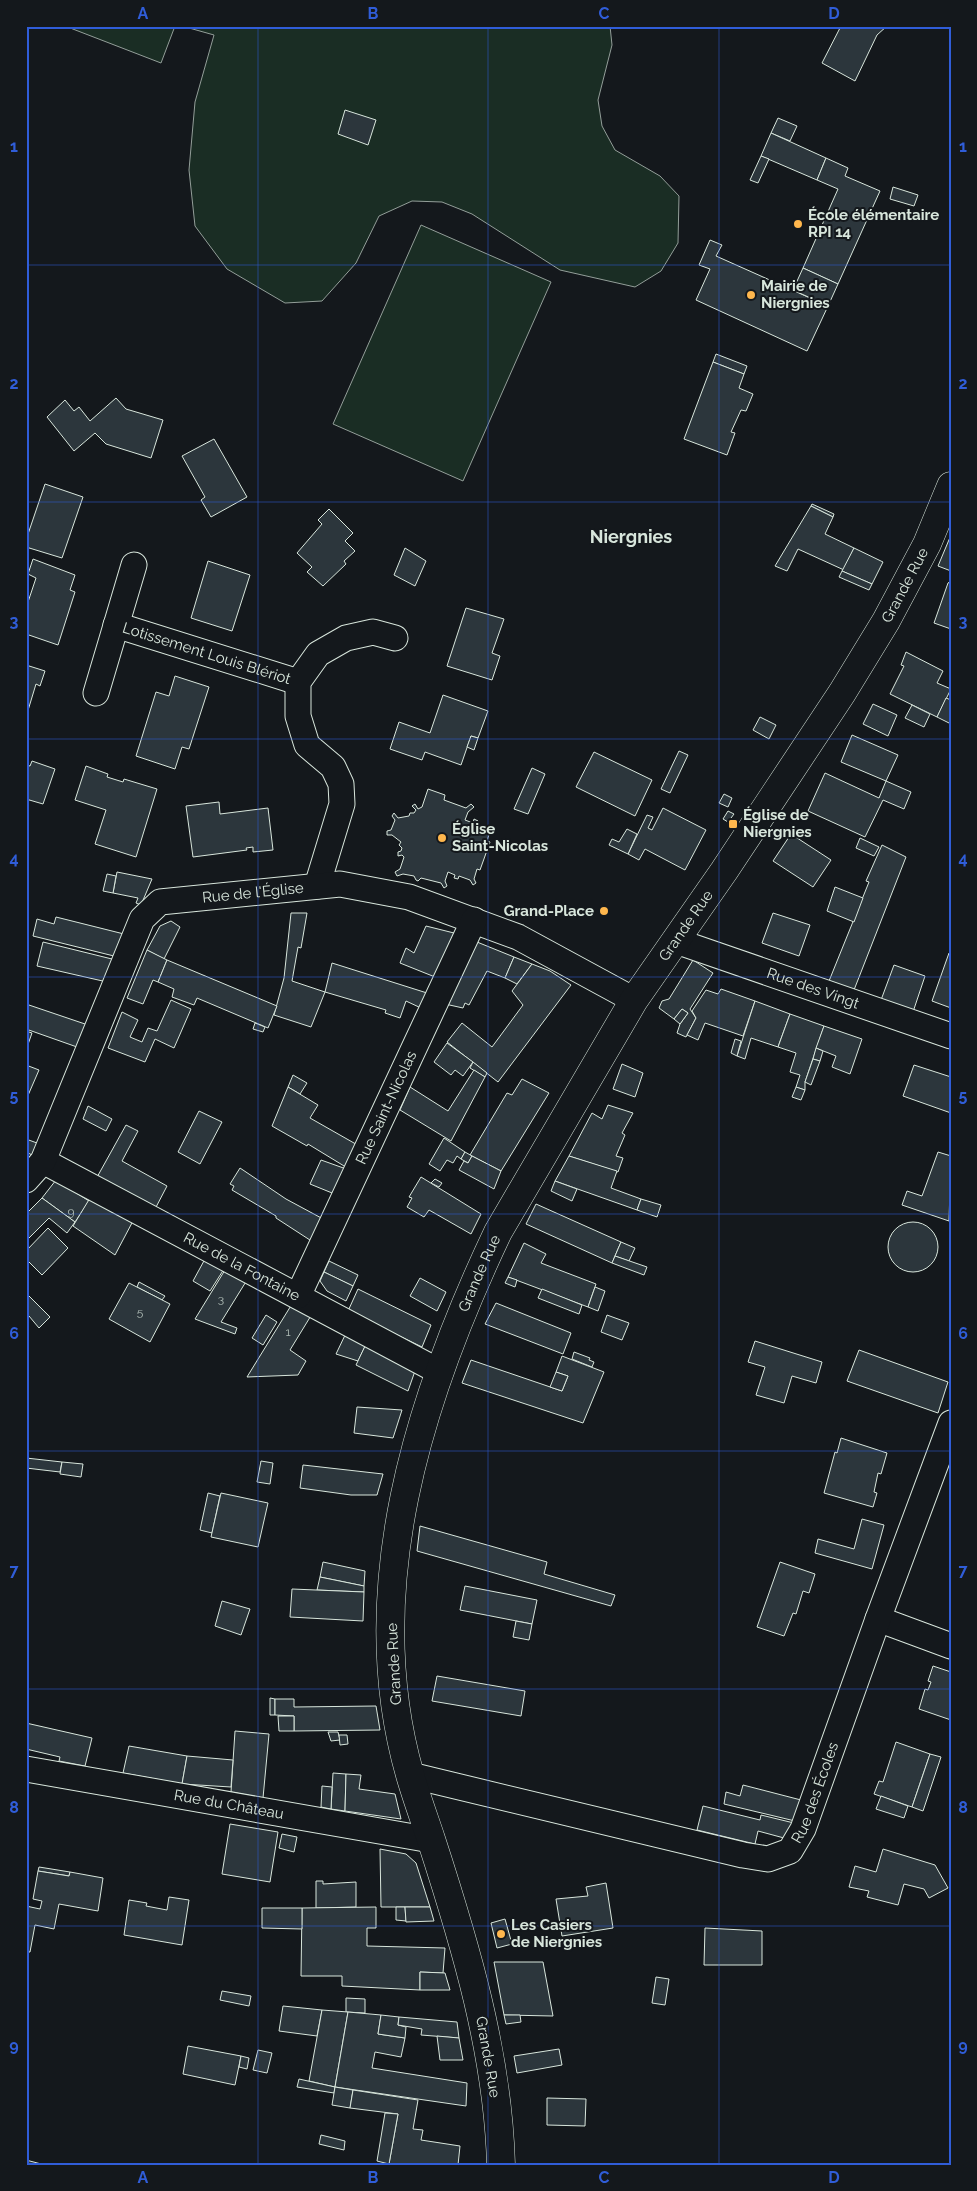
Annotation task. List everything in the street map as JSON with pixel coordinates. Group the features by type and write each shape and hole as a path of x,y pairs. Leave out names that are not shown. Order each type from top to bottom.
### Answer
{"street":[{"name":"Grande Rue","path":"500,2165 493,2078 480,2013 461,1936 410,1775 400,1732 394,1689 392,1596 396,1544 404,1494 419,1434 440,1372 482,1266 498,1232 634,1000 676,942 842,692 886,621 923,551 951,486"},
{"name":"Lotissement Louis Blériot","path":"96,693 134,565"},
{"name":"Lotissement Louis Blériot","path":"116,625 298,682"},
{"name":"Lotissement Louis Blériot","path":"317,886 342,804 341,784 333,767 307,745 298,716 298,682 318,654 346,638 373,632 395,638"},
{"name":"Rue de l'Église","path":"26,1180 43,1161 142,919 160,902 340,884 409,897 518,937 634,1000"},
{"name":"Rue Saint-Nicolas","path":"298,1296 474,920"},
{"name":"Rue des Vingt","path":"676,942 951,1036"},
{"name":"Rue de la Fontaine","path":"43,1161 440,1372"},
{"name":"Rue des Écoles","path":"410,1775 743,1855 768,1859 790,1851 803,1829 951,1423"},
{"path":"878,1619 951,1646"},
{"name":"Rue du Château","path":"26,1769 431,1840"}],"green space":[{"path":"65,26 175,26 161,63"},
{"path":"182,26 610,26 612,45 598,100 602,126 615,150 660,176 679,196 678,243 661,271 635,287 560,270 472,214 442,202 412,201 379,216 356,263 322,301 285,303 227,269 195,226 189,170 195,102 214,35"},
{"path":"421,225 551,282 463,481 333,424"}],"building":[{"path":"841,26 887,26 877,35 855,81 822,63"},
{"path":"345,110 376,120 368,145 338,134"},
{"path":"778,118 797,126 790,141 771,133"},
{"path":"771,133 826,158 817,180 761,156"},
{"path":"761,156 769,159 758,183 750,180"},
{"path":"826,158 848,168 845,176 880,191 838,284 803,268 838,189 817,180"},
{"path":"893,187 918,195 914,206 890,199"},
{"name":"Mairie de Niergnies","path":"710,240 722,245 716,256 828,306 807,351 696,300 710,269 699,265"},
{"path":"803,268 838,284 828,306 793,290"},
{"path":"716,354 747,366 744,374 713,362"},
{"path":"713,362 744,374 739,388 753,394 746,411 741,410 731,432 735,433 727,455 684,439"},
{"path":"116,398 126,409 163,420 151,458 106,444 95,433 74,451 47,417 65,400 74,411 79,407 90,421"},
{"path":"214,439 247,497 211,517 201,500 205,497 182,456"},
{"path":"45,484 83,497 62,558 26,547 26,540"},
{"path":"812,504 834,514 833,517 811,506"},
{"path":"811,506 833,517 825,534 854,548 844,570 798,549 787,571 775,566"},
{"path":"329,509 353,533 345,541 355,551 344,561 346,564 323,586 307,572 312,567 297,553 322,524 318,520"},
{"path":"951,535 951,571 938,566"},
{"path":"405,548 426,561 415,586 394,575"},
{"path":"854,548 883,562 872,584 842,571"},
{"path":"33,559 75,575 70,590 75,592 58,645 26,634 26,608 36,578 28,574"},
{"path":"208,561 250,575 232,631 191,618"},
{"path":"842,571 872,584 869,590 839,577"},
{"path":"951,581 951,629 934,623 948,583"},
{"path":"466,608 504,619 492,653 500,656 492,680 447,666"},
{"path":"906,652 943,671 937,683 951,689 937,717 890,694 904,666 901,665"},
{"path":"26,665 45,671 40,686 36,684 26,717"},
{"path":"175,676 209,687 189,749 182,747 175,769 136,756 156,692 169,696"},
{"path":"443,695 488,711 478,738 471,736 461,765 425,752 422,760 390,749 399,722 430,733"},
{"path":"946,698 951,700 951,724 937,717"},
{"path":"873,704 897,715 888,736 863,724"},
{"path":"912,705 930,714 924,727 905,718"},
{"path":"760,717 776,725 769,739 753,730"},
{"path":"852,735 898,755 886,781 841,762"},
{"path":"471,736 478,738 474,750 467,747"},
{"path":"679,751 688,755 670,793 661,789"},
{"path":"594,752 652,780 635,816 576,787"},
{"path":"32,761 55,769 43,804 26,799 26,765 30,766"},
{"path":"86,766 108,774 107,777 123,782 124,779 157,789 136,857 95,844 106,810 75,800"},
{"path":"532,768 545,774 528,814 514,809"},
{"path":"825,773 879,798 886,781 911,792 904,809 883,800 865,837 808,811"},
{"name":"Église Saint-Nicolas","path":"428,789 445,795 444,800 466,808 471,804 474,807 468,812 465,820 473,823 474,819 478,821 476,824 487,828 494,826 495,829 490,831 487,841 490,842 480,870 477,869 474,879 476,883 473,885 470,880 459,876 458,879 454,878 455,875 448,872 445,881 447,886 444,888 441,883 421,878 418,881 414,876 403,874 397,876 395,872 400,869 404,857 402,855 398,856 398,852 402,848 399,845 401,842 392,835 387,835 387,831 391,830 395,820 392,816 394,813 398,818 409,816 410,813 414,813 416,810 412,806 415,804 418,809 422,807"},
{"path":"724,794 732,798 728,807 719,803"},
{"path":"219,802 220,814 268,808 273,850 253,852 253,847 246,848 247,850 193,857 186,806"},
{"path":"663,808 706,830 685,870 645,849 639,860 628,854 647,815 653,817 648,828 652,830"},
{"path":"728,811 734,814 728,822 723,819"},
{"path":"627,829 637,834 628,854 609,845 612,839 619,842"},
{"path":"791,834 831,860 813,887 773,861"},
{"path":"860,838 879,847 874,856 856,848"},
{"path":"882,845 906,857 854,990 829,981 869,882 866,881"},
{"path":"117,872 152,879 141,905 136,903 138,898 113,893"},
{"path":"107,874 116,876 113,893 103,891"},
{"path":"835,887 863,898 854,922 827,911"},
{"path":"291,913 307,913 301,948 298,947 292,981 325,992 311,1027 274,1015 284,978"},
{"path":"773,913 810,925 799,956 762,943"},
{"path":"56,917 124,934 118,957 33,936 37,919 54,924"},
{"path":"171,921 180,927 164,959 147,950 160,926"},
{"path":"426,926 454,933 435,977 400,963 406,948 414,953"},
{"path":"43,942 116,960 107,982 37,966"},
{"path":"477,942 514,957 505,978 487,971 469,1005 465,1003 463,1008 445,1004"},
{"path":"147,950 167,960 158,982 153,980 143,1004 127,998"},
{"path":"949,953 951,954 951,1008 932,1001"},
{"path":"514,957 532,964 517,984 505,978"},
{"path":"167,960 277,1006 268,1028 197,998 194,1005 172,997 174,989 158,982"},
{"path":"693,960 713,973 690,1009 696,1018 686,1037 677,1033 680,1024 688,1013 682,1009 674,1019 659,1008 662,1001 669,999"},
{"path":"332,963 427,993 421,1008 406,1001 400,1018 385,1013 386,1010 325,992"},
{"path":"532,964 550,971 571,985 498,1082 447,1042 462,1023 492,1047 523,1005 512,991"},
{"path":"894,965 925,976 913,1012 881,1000"},
{"path":"721,989 755,1001 743,1036 705,1023 698,1040 687,1035 696,1018 692,1011 706,990 718,994"},
{"path":"171,1000 191,1009 174,1048 155,1039 145,1062 108,1048 122,1012 138,1020 130,1037 142,1042 148,1028 157,1031"},
{"path":"755,1001 790,1014 778,1047 751,1038 745,1059 737,1056"},
{"path":"26,1004 88,1025 77,1047 26,1029"},
{"path":"682,1009 688,1013 680,1024 674,1019"},
{"path":"790,1014 824,1026 805,1082 805,1090 796,1087 800,1075 790,1072 796,1053 778,1047"},
{"path":"255,1023 265,1027 263,1032 253,1029"},
{"path":"824,1026 862,1039 850,1074 832,1067 836,1056 816,1048"},
{"path":"26,1031 32,1033 26,1050"},
{"path":"735,1039 741,1041 737,1056 731,1053"},
{"path":"447,1043 473,1062 463,1076 455,1070 451,1075 434,1062"},
{"path":"816,1048 823,1051 820,1061 813,1059"},
{"path":"813,1059 820,1061 811,1085 805,1082"},
{"path":"473,1062 487,1073 485,1077 470,1068"},
{"path":"622,1064 643,1073 635,1097 613,1089"},
{"path":"26,1065 39,1070 26,1100"},
{"path":"914,1065 951,1077 951,1113 903,1096"},
{"path":"474,1070 485,1077 451,1141 400,1110 410,1087 448,1111"},
{"path":"293,1075 307,1083 300,1094 288,1087"},
{"path":"522,1079 549,1093 501,1171 470,1155 507,1093 512,1095"},
{"path":"288,1087 318,1105 310,1118 361,1147 349,1169 308,1144 307,1146 272,1126"},
{"path":"796,1087 805,1090 801,1100 792,1097"},
{"path":"608,1105 633,1113 622,1133 625,1135 616,1156 623,1158 618,1172 569,1156 592,1113 602,1119"},
{"path":"88,1106 112,1119 106,1131 83,1119"},
{"path":"199,1111 222,1122 200,1164 178,1152"},
{"path":"126,1125 138,1131 122,1161 167,1186 154,1211 96,1179"},
{"path":"444,1138 465,1152 461,1159 457,1156 453,1163 447,1160 440,1171 429,1164"},
{"path":"26,1139 37,1143 32,1155 26,1152"},
{"path":"465,1152 472,1156 468,1163 461,1159"},
{"path":"938,1152 951,1156 949,1221 902,1205 907,1191 922,1196"},
{"path":"472,1156 501,1171 494,1189 459,1170 464,1161 468,1163"},
{"path":"569,1156 617,1171 611,1188 641,1199 637,1210 555,1181"},
{"path":"321,1160 349,1170 337,1195 310,1184"},
{"path":"240,1168 286,1199 325,1220 313,1242 276,1218 276,1216 232,1190 234,1186 230,1184"},
{"path":"421,1177 481,1214 471,1234 429,1210 424,1217 407,1207 412,1198 409,1197"},
{"path":"435,1179 442,1183 439,1187 431,1183"},
{"path":"56,1180 89,1201 75,1222 42,1198"},
{"path":"555,1181 577,1189 572,1201 551,1191"},
{"path":"42,1198 75,1222 67,1233 49,1218 26,1241 26,1214"},
{"path":"90,1198 133,1221 115,1255 73,1226"},
{"path":"641,1199 661,1205 657,1217 637,1210"},
{"path":"536,1204 621,1242 612,1263 526,1224"},
{"path":"913,1222 922,1224 933,1233 938,1247 936,1256 927,1267 913,1272 904,1270 893,1261 888,1247 890,1238 899,1227"},
{"path":"48,1228 68,1248 42,1275 26,1259 26,1251"},
{"path":"621,1242 635,1248 629,1261 615,1256"},
{"path":"524,1243 546,1254 541,1263 596,1284 588,1307 508,1277"},
{"path":"615,1256 647,1267 644,1275 612,1263"},
{"path":"205,1259 224,1269 210,1291 193,1281"},
{"path":"329,1261 358,1275 353,1286 324,1272"},
{"path":"225,1270 247,1280 221,1322 237,1328 235,1334 195,1319"},
{"path":"324,1272 353,1286 346,1301 327,1291 320,1281"},
{"path":"508,1277 517,1280 515,1287 505,1283"},
{"path":"420,1278 446,1292 437,1311 410,1296"},
{"path":"139,1282 165,1296 162,1300 137,1287"},
{"path":"129,1283 170,1304 150,1342 109,1319"},
{"path":"595,1287 605,1291 598,1311 588,1307"},
{"path":"358,1289 431,1325 422,1347 348,1311"},
{"path":"542,1289 582,1305 579,1314 538,1298"},
{"path":"26,1293 50,1317 39,1328 29,1316 26,1319"},
{"path":"496,1303 571,1333 563,1354 485,1324"},
{"path":"292,1304 312,1314 290,1350 306,1361 298,1375 247,1377"},
{"path":"266,1315 277,1322 263,1345 252,1338"},
{"path":"607,1315 629,1323 622,1340 601,1332"},
{"path":"347,1331 367,1342 358,1361 336,1354"},
{"path":"755,1341 822,1362 816,1383 792,1376 784,1403 756,1395 765,1367 748,1362"},
{"path":"367,1342 415,1371 408,1391 356,1365"},
{"path":"859,1350 948,1382 938,1413 847,1381"},
{"path":"574,1352 590,1358 589,1360 594,1362 592,1367 572,1359"},
{"path":"562,1356 604,1372 583,1423 462,1383 471,1360 562,1391 568,1376 556,1372"},
{"path":"556,1372 568,1376 562,1391 550,1387"},
{"path":"357,1407 402,1410 393,1438 354,1433"},
{"path":"841,1438 887,1453 881,1474 878,1473 874,1492 877,1493 873,1507 824,1493 835,1452 837,1453"},
{"path":"26,1458 62,1462 60,1472 26,1468"},
{"path":"261,1461 273,1463 270,1484 257,1482"},
{"path":"62,1462 83,1464 81,1477 60,1474"},
{"path":"303,1465 383,1474 377,1495 351,1495 300,1488"},
{"path":"208,1493 220,1496 212,1533 200,1530"},
{"path":"221,1493 268,1503 258,1547 211,1537"},
{"path":"862,1519 884,1525 872,1569 815,1553 818,1539 854,1549"},
{"path":"420,1526 547,1562 544,1574 615,1595 611,1606 417,1551"},
{"path":"323,1562 365,1571 364,1586 320,1577"},
{"path":"780,1562 815,1574 809,1593 803,1591 796,1614 793,1613 784,1636 757,1627"},
{"path":"320,1577 364,1586 364,1592 317,1590"},
{"path":"465,1586 537,1600 532,1624 460,1610"},
{"path":"292,1589 364,1592 363,1621 290,1617"},
{"path":"222,1601 250,1609 241,1635 215,1626"},
{"path":"516,1621 532,1624 529,1640 513,1637"},
{"path":"933,1666 951,1672 951,1720 919,1709 925,1689 928,1690 931,1682 928,1681"},
{"path":"437,1676 525,1691 521,1716 432,1701"},
{"path":"270,1698 275,1699 275,1715 270,1715"},
{"path":"275,1699 294,1699 294,1707 376,1706 380,1730 294,1731 294,1716 275,1715"},
{"path":"278,1716 294,1716 294,1731 279,1731"},
{"path":"26,1723 92,1738 85,1766 59,1761 60,1757 26,1749"},
{"path":"235,1731 269,1734 263,1798 231,1792"},
{"path":"328,1732 338,1732 340,1740 331,1741"},
{"path":"339,1735 347,1735 348,1744 340,1745"},
{"path":"896,1742 930,1754 912,1807 874,1794 879,1781 883,1782"},
{"path":"129,1746 187,1756 182,1784 123,1773"},
{"path":"930,1754 941,1757 923,1811 912,1807"},
{"path":"187,1756 233,1760 231,1787 182,1784"},
{"path":"333,1773 346,1774 345,1811 331,1809"},
{"path":"346,1774 361,1775 359,1789 395,1794 401,1819 345,1811"},
{"path":"743,1785 801,1800 795,1821 724,1804 726,1792 740,1796"},
{"path":"322,1786 332,1787 331,1809 321,1807"},
{"path":"881,1796 908,1806 904,1818 876,1809"},
{"path":"703,1806 760,1820 761,1815 794,1823 784,1838 758,1831 755,1844 697,1830"},
{"path":"230,1824 278,1832 270,1882 222,1874"},
{"path":"282,1834 297,1837 294,1852 279,1848"},
{"path":"380,1849 406,1854 416,1863 430,1907 381,1907"},
{"path":"883,1849 935,1865 948,1888 929,1898 924,1889 904,1884 898,1905 867,1897 869,1891 849,1887 855,1866 876,1872"},
{"path":"39,1867 70,1872 69,1876 38,1871"},
{"path":"38,1871 69,1876 70,1872 103,1878 98,1911 59,1904 54,1929 35,1925 30,1952 26,1952 26,1906 40,1909 42,1901 33,1899"},
{"path":"316,1881 323,1881 323,1884 356,1882 356,1907 316,1908"},
{"path":"606,1883 613,1928 562,1936 556,1899 588,1896 586,1887"},
{"path":"169,1897 189,1900 182,1945 124,1935 129,1900 147,1903 146,1906 167,1910"},
{"path":"376,1907 376,1928 367,1928 367,1946 445,1948 443,1973 420,1972 420,1990 342,1986 342,1976 301,1976 302,1908"},
{"path":"396,1907 405,1907 406,1921 396,1920"},
{"path":"405,1907 430,1907 434,1921 406,1922"},
{"path":"262,1908 302,1908 302,1929 262,1928"},
{"name":"Les Casiers de Niergnies","path":"505,1919 512,1944 497,1948 491,1923"},
{"path":"705,1928 762,1931 762,1965 704,1965"},
{"path":"494,1962 543,1962 553,2016 504,2015"},
{"path":"420,1972 445,1973 450,1990 420,1990"},
{"path":"656,1977 669,1979 665,2005 652,2003"},
{"path":"222,1991 251,1996 249,2006 220,2000"},
{"path":"346,1998 365,1999 365,2013 346,2012"},
{"path":"283,2006 322,2010 317,2036 279,2031"},
{"path":"322,2010 348,2012 335,2087 309,2081"},
{"path":"348,2012 381,2015 378,2034 405,2038 401,2057 375,2052 372,2068 467,2083 466,2106 335,2087"},
{"path":"381,2015 399,2017 398,2025 406,2027 405,2038 378,2034"},
{"path":"504,2015 520,2015 521,2022 506,2024"},
{"path":"399,2017 457,2022 459,2038 421,2035 422,2029 398,2025"},
{"path":"437,2036 459,2038 463,2060 440,2060"},
{"path":"188,2046 241,2056 235,2085 183,2074"},
{"path":"559,2049 562,2065 517,2073 514,2056"},
{"path":"258,2050 272,2053 267,2073 253,2070"},
{"path":"241,2056 249,2058 247,2069 239,2067"},
{"path":"299,2079 335,2087 334,2093 297,2087"},
{"path":"335,2087 353,2090 350,2108 332,2105"},
{"path":"353,2090 418,2100 413,2129 423,2130 421,2140 460,2146 458,2165 389,2164 398,2114 350,2108"},
{"path":"547,2098 586,2099 585,2126 547,2125"},
{"path":"385,2113 398,2114 389,2164 377,2161"},
{"path":"321,2135 345,2141 344,2150 319,2144"},
{"path":"26,2160 45,2165 26,2165"}],"place":[{"name":"École élémentaire RPI 14","path":"798,224"},
{"name":"Mairie de Niergnies","path":"751,295"},
{"name":"Église de Niergnies","path":"733,824"},
{"name":"Église Saint-Nicolas","path":"442,838"},
{"name":"Grand-Place","path":"604,911"},
{"name":"Les Casiers de Niergnies","path":"501,1934"}],"district":[{"name":"Niergnies","path":"631,536"}]}
